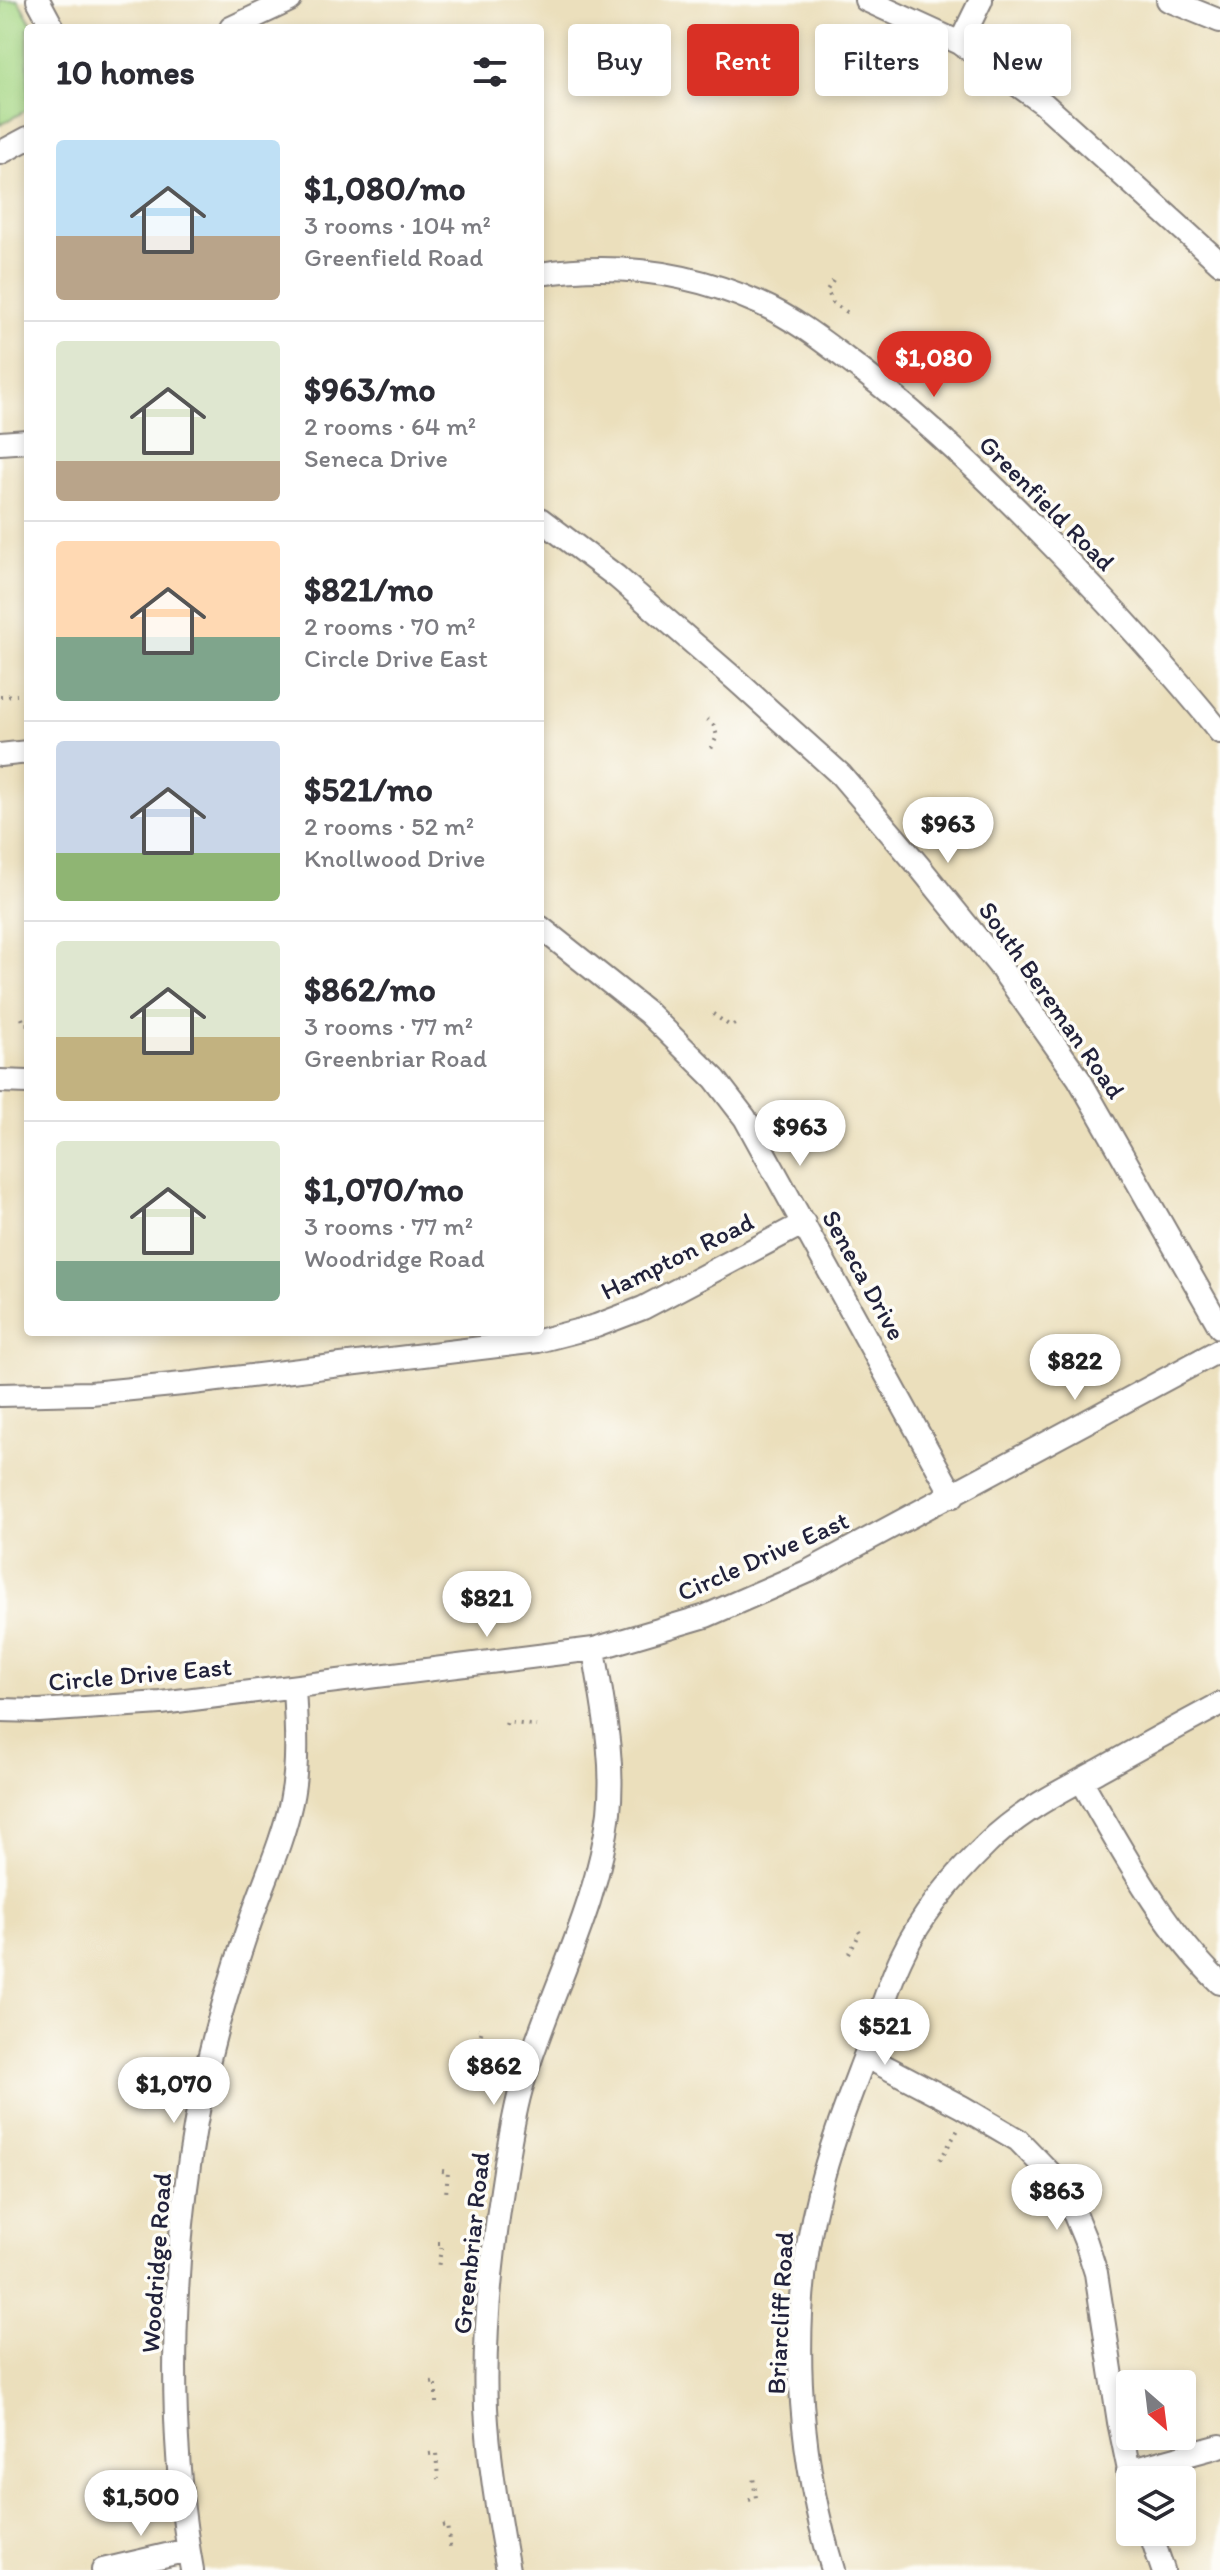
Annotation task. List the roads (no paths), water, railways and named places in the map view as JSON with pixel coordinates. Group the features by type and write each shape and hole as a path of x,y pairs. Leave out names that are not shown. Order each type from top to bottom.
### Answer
{"street":[{"path":"38,0 51,24"},
{"path":"239,24 290,0"},
{"path":"866,0 960,43 1044,104 1220,263"},
{"path":"960,43 981,0"},
{"path":"1168,0 1220,21"},
{"path":"0,153 24,140"},
{"name":"Greenfield Road","path":"544,274 624,268 669,274 722,288 762,304 793,322 911,408 1010,502 1141,638 1220,732"},
{"path":"0,443 24,441"},
{"name":"South Bereman Road","path":"544,522 617,577 841,775 918,865 998,964 1079,1079 1220,1327"},
{"path":"0,755 24,752"},
{"name":"Seneca Drive","path":"544,930 648,1013 715,1079 745,1118 953,1496"},
{"path":"0,1081 24,1082"},
{"name":"Hampton Road","path":"0,1395 91,1393 193,1383 538,1341 596,1326 643,1308 804,1223"},
{"name":"Circle Drive East","path":"0,1710 39,1711 146,1704 594,1649 706,1616 809,1571 1220,1350"},
{"name":"Greenbriar Road","path":"508,2570 497,2508 486,2406 489,2294 506,2166 521,2090 602,1855 610,1777 594,1649"},
{"name":"Woodridge Road","path":"190,2560 176,2375 177,2306 189,2179 217,2027 291,1801 297,1751 294,1687"},
{"name":"Briarcliff Road","path":"833,2570 815,2500 802,2408 804,2286 819,2193 841,2119 903,1953 926,1915 958,1874 990,1841 1027,1812 1220,1704"},
{"path":"1081,1780 1135,1873 1199,1962 1220,1983"},
{"path":"865,2056 1018,2140 1052,2175 1070,2203 1096,2273 1127,2466"},
{"path":"1159,2466 1220,2446"},
{"path":"1155,2546 1163,2570"},
{"path":"103,2570 190,2560"}]}
